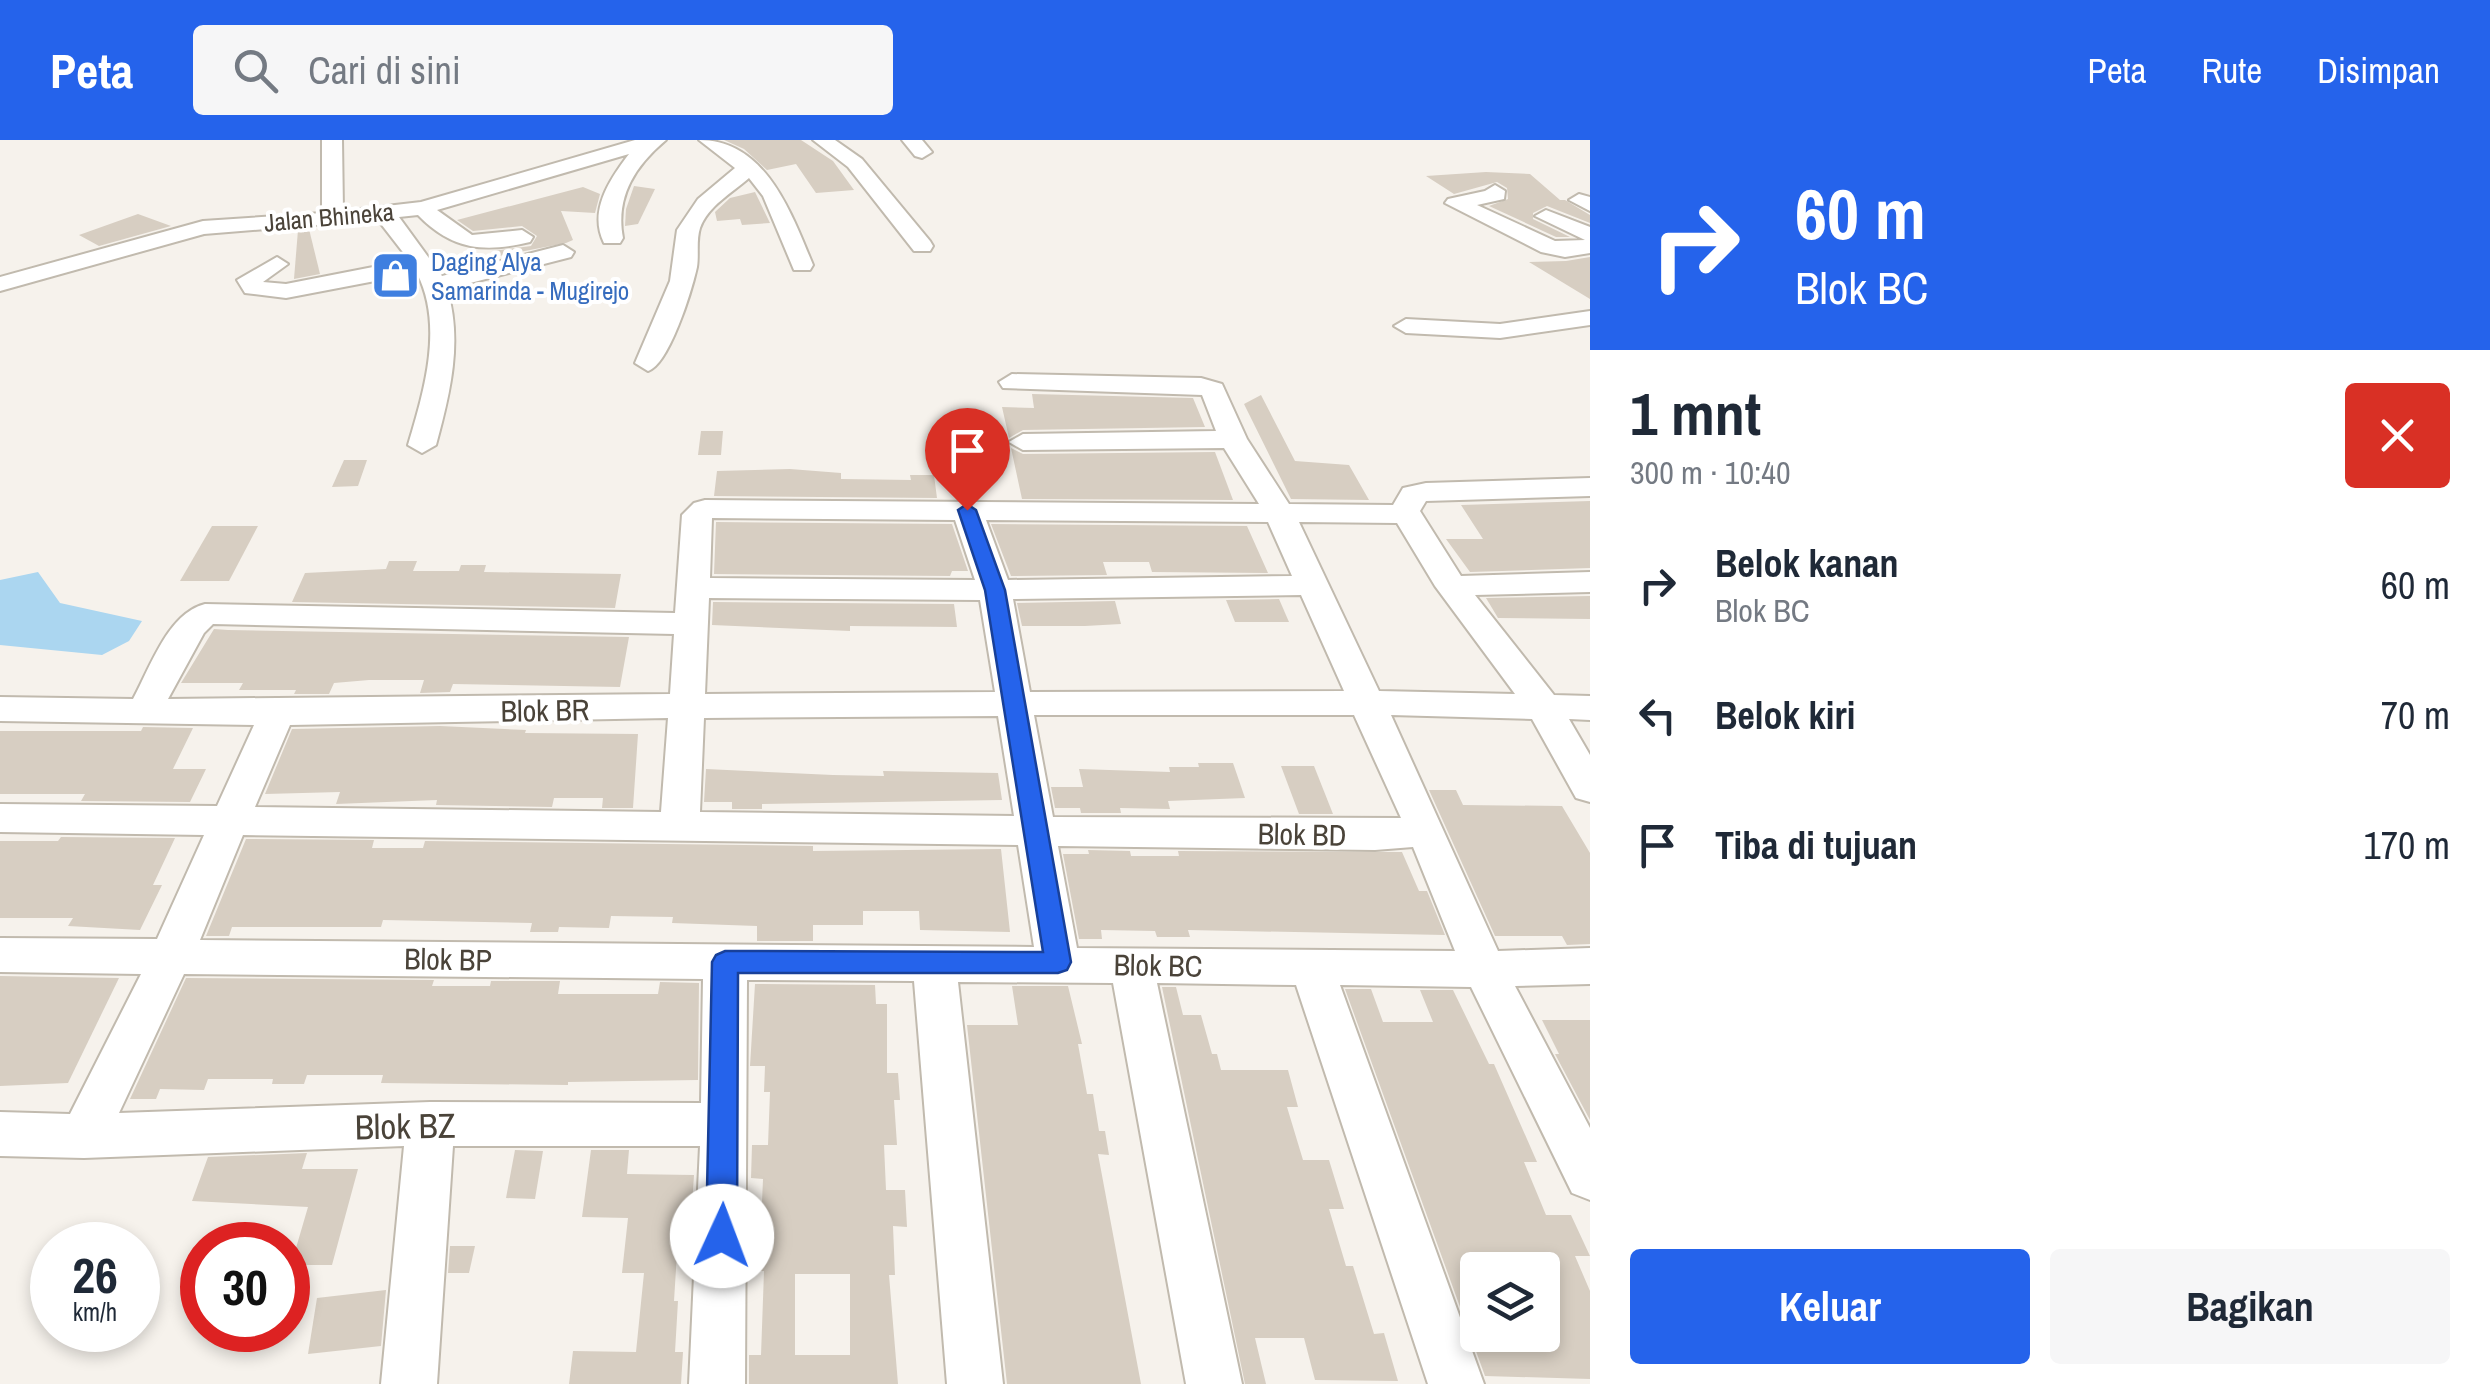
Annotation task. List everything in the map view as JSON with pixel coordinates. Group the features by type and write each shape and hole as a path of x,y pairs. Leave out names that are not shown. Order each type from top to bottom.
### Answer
{"street":[{"path":"332,140 333,220"},
{"path":"709,140 746,166 774,196 802,265"},
{"path":"823,140 855,163 922,246"},
{"path":"612,238 607,220 609,200 652,142"},
{"name":"Jalan Bhineka","path":"3,281 202,228 333,220 423,208 612,146 652,142"},
{"path":"648,364 675,302 690,244 688,230 706,203 741,175 746,166"},
{"path":"1495,191 1497,195 1459,201 1456,206 1557,249 1590,246"},
{"path":"423,208 440,227 469,244 522,237"},
{"path":"386,214 428,275 441,343 436,396 422,445"},
{"path":"1546,216 1590,234"},
{"path":"277,264 252,276 249,280 253,288 286,291 428,275 564,252"},
{"path":"1406,326 1500,331 1590,318"},
{"path":"1012,382 1201,386 1219,396 1233,439 1278,512 1313,585 1484,968 1590,1177"},
{"path":"1023,442 1233,439"},
{"path":"1590,487 1426,492 1413,494 1407,514 1451,586 1545,708 1590,788"},
{"path":"680,828 697,514 705,509 1407,514"},
{"path":"967,510 995,590 1018,705 1058,962"},
{"path":"1451,586 1590,582"},
{"path":"692,588 995,590 1313,585"},
{"path":"145,710 195,620 205,614 690,624"},
{"name":"Blok BR","path":"0,710 278,714 812,704 1366,703 1590,708"},
{"path":"84,1136 278,714"},
{"name":"Blok BD","path":"0,818 1375,835 1426,831"},
{"name":"Blok BP","path":"0,955 725,962"},
{"path":"717,1384 725,1124 725,962"},
{"name":"Blok BC","path":"725,962 1590,966"},
{"path":"934,964 975,1384"},
{"path":"1132,966 1214,1384"},
{"path":"1312,967 1456,1384"},
{"path":"409,1384 430,1124"},
{"name":"Blok BZ","path":"0,1134 84,1136 430,1124 725,1124"}],"water":[{"path":"38,572 60,603 142,621 129,641 102,655 0,645 0,580"}],"building":[{"path":"724,140 801,140 833,161 854,190 816,193 796,164 767,170 744,149"},
{"path":"1530,174 1560,200 1590,215 1590,223 1547,206 1533,213 1533,219 1570,237 1556,237 1489,206 1508,199 1507,188 1497,182 1454,194 1426,176"},
{"path":"634,186 655,189 638,224 625,226 626,209"},
{"path":"583,187 600,194 595,213 561,211 573,240 566,243 499,256 492,251 531,246 537,236 522,226 473,231 457,220"},
{"path":"755,192 770,223 742,225 740,219 717,221 715,212 730,198"},
{"path":"138,214 171,226 99,246 79,235"},
{"path":"309,229 320,274 294,279 298,230"},
{"path":"1590,257 1590,299 1529,262 1566,261"},
{"path":"1032,394 1193,398 1205,427 1023,430 1009,438 1002,407 1034,408"},
{"path":"1261,395 1295,461 1349,465 1369,500 1291,499 1244,404"},
{"path":"701,431 723,431 721,455 698,455"},
{"path":"1011,448 1023,454 1215,452 1233,500 1022,499"},
{"path":"344,460 367,460 358,486 332,487"},
{"path":"790,469 841,473 841,479 911,480 910,475 934,475 937,498 714,496 717,471"},
{"path":"1590,501 1590,568 1470,572 1446,539 1483,539 1461,505"},
{"path":"716,522 952,524 968,571 952,571 950,576 714,574"},
{"path":"991,524 1247,526 1268,573 1152,572 1149,562 1103,562 1107,575 1011,576"},
{"path":"212,526 258,526 229,581 180,581"},
{"path":"389,561 417,561 413,571 459,571 461,565 486,565 484,572 621,574 615,608 292,602 305,573 386,569"},
{"path":"1590,596 1590,619 1498,618 1486,598"},
{"path":"1279,599 1289,622 1235,622 1226,600"},
{"path":"1115,601 1121,624 1085,626 1022,626 1017,603"},
{"path":"713,602 954,604 957,627 850,626 850,631 712,625"},
{"path":"214,629 629,637 620,687 453,684 450,692 420,693 424,680 369,680 334,683 329,694 294,694 296,690 239,690 243,683 181,683"},
{"path":"440,726 526,730 525,733 638,734 633,808 602,808 603,798 554,798 552,807 436,805 437,800 336,804 340,792 265,794 292,729"},
{"path":"143,727 193,728 173,769 206,769 190,802 81,801 85,794 0,794 0,731 141,731"},
{"path":"1198,763 1233,763 1245,798 1168,801 1170,809 1120,808 1121,813 1081,813 1080,808 1055,808 1051,787 1083,787 1079,769 1170,772 1169,767 1199,767"},
{"path":"1281,766 1314,766 1333,814 1299,814"},
{"path":"706,769 884,776 883,771 998,773 1002,800 762,804 762,809 732,809 732,802 704,802"},
{"path":"1429,790 1456,790 1463,805 1562,806 1590,853 1590,944 1567,945 1562,936 1495,936"},
{"path":"61,837 175,838 153,885 162,885 140,930 68,926 73,918 0,918 0,841 58,841"},
{"path":"246,839 374,840 372,848 423,848 425,841 813,846 813,851 1001,849 1010,932 920,930 919,911 863,911 863,925 813,925 813,941 757,941 757,926 672,923 673,917 611,916 609,928 559,927 558,932 530,932 532,923 383,920 381,927 232,927 229,936 206,936"},
{"path":"1088,850 1130,851 1131,856 1179,856 1178,851 1402,852 1419,891 1427,891 1445,935 1188,930 1190,937 1157,937 1155,931 1101,930 1102,939 1079,939 1063,854 1089,854"},
{"path":"0,976 119,978 68,1083 0,1086"},
{"path":"186,978 434,980 432,986 560,981 558,994 658,994 660,982 699,983 698,1080 568,1085 381,1083 383,1075 307,1075 304,1084 272,1084 273,1079 208,1079 204,1090 160,1089 156,1099 130,1099"},
{"path":"755,984 875,985 876,1004 887,1004 887,1073 898,1073 900,1100 894,1100 897,1145 884,1145 886,1190 905,1190 907,1227 893,1226 895,1275 889,1275 898,1384 749,1384 749,1355 761,1355 764,1271 759,1271 763,1179 751,1178 752,1145 768,1145 770,1092 764,1092 765,1066 750,1066","holes":["795,1274 850,1274 850,1355 795,1355"]},
{"path":"1012,986 1068,986 1082,1044 1078,1044 1087,1094 1093,1094 1099,1131 1105,1131 1109,1155 1098,1154 1141,1384 1007,1384 967,1025 1018,1025"},
{"path":"1162,987 1176,987 1183,1015 1201,1015 1221,1070 1288,1070 1298,1107 1287,1107 1303,1160 1329,1160 1344,1209 1329,1209 1346,1266 1353,1266 1374,1334 1384,1333 1398,1381 1315,1380 1304,1338 1255,1338 1266,1384 1245,1384"},
{"path":"1345,989 1371,989 1383,1022 1433,1022 1420,990 1453,990 1489,1064 1494,1064 1537,1162 1524,1162 1546,1215 1571,1215 1590,1256 1575,1256 1590,1291 1590,1379 1485,1376 1476,1352 1560,1352 1560,1252 1460,1252 1460,1307"},
{"path":"1542,1020 1590,1020 1590,1120 1555,1054 1559,1054"},
{"path":"515,1150 543,1151 535,1199 506,1198"},
{"path":"591,1150 629,1150 627,1174 694,1175 691,1221 679,1221 674,1301 678,1301 675,1352 683,1352 681,1384 569,1384 573,1351 636,1352 644,1273 622,1273 628,1218 582,1217"},
{"path":"307,1153 302,1169 358,1169 332,1265 310,1265 310,1222 304,1222 308,1207 192,1201 208,1157"},
{"path":"450,1246 475,1246 469,1273 448,1273"},
{"path":"386,1290 381,1346 308,1354 317,1298"}],"place":[{"name":"Daging Alya Samarinda - Mugirejo","path":"396,276"}],"route":[{"path":"722,1236 725,962 1058,962 1018,705 995,590 967,510"}]}
